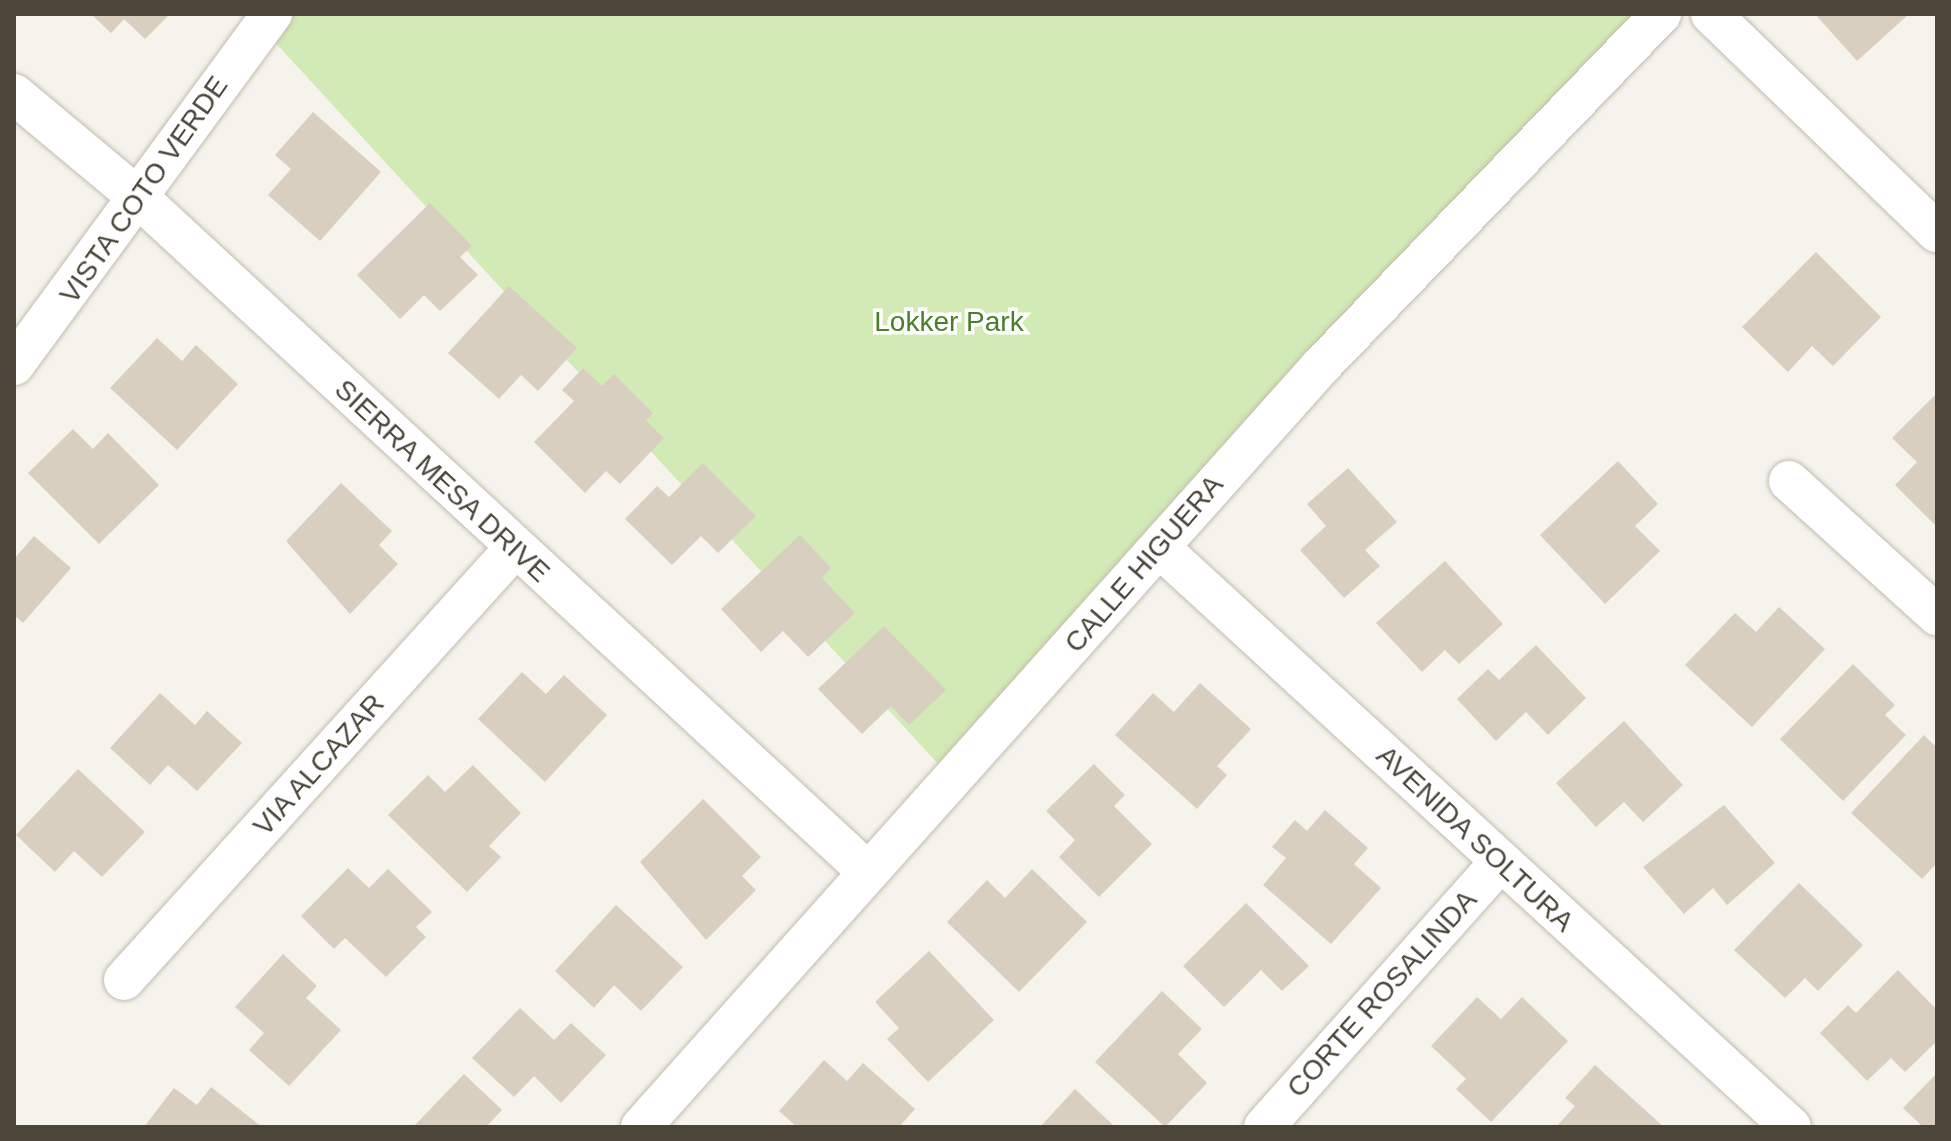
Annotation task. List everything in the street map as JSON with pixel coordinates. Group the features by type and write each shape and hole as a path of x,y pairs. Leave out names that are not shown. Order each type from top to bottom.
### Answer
{"street":[{"name":"VISTA COTO VERDE","path":"14,365 272,14"},
{"name":"CALLE HIGUERA","path":"641,1127 1161,549 1320,367 1661,14"},
{"path":"1711,14 1937,232"},
{"name":"SIERRA MESA DRIVE","path":"14,94 139,198 514,549 868,872"},
{"path":"1789,481 1937,615"},
{"name":"VIA ALCAZAR","path":"124,980 514,549"},
{"name":"AVENIDA SOLTURA","path":"1161,549 1791,1127"},
{"name":"CORTE ROSALINDA","path":"1264,1127 1500,862"}],"green space":[{"name":"Lokker Park","path":"272,14 1661,14 952,779 261,27"}],"building":[{"path":"91,14 170,14 145,39 124,19 111,33"},
{"path":"1815,14 1909,14 1857,61"},
{"path":"313,112 381,172 320,241 268,195 291,169 275,155"},
{"path":"430,203 472,246 460,257 478,275 440,311 424,295 400,319 357,275"},
{"path":"1816,252 1881,317 1833,366 1812,346 1788,372 1742,327"},
{"path":"509,286 577,348 538,391 521,375 499,399 448,353"},
{"path":"157,338 182,361 196,345 238,384 177,450 110,388"},
{"path":"583,368 602,386 614,374 653,413 646,421 664,438 620,484 606,471 585,493 534,442 574,401 562,390"},
{"path":"1937,393 1935,525 1895,485 1917,462 1892,438"},
{"path":"73,429 93,449 108,433 159,485 99,544 28,473"},
{"path":"1618,461 1658,504 1635,526 1660,551 1605,604 1540,535"},
{"path":"703,463 756,516 718,553 701,536 672,565 625,519 657,486 669,497"},
{"path":"1348,468 1397,522 1365,550 1380,566 1344,598 1300,550 1326,526 1307,504"},
{"path":"341,483 392,531 379,545 398,564 350,614 286,541"},
{"path":"800,535 831,568 822,578 855,613 808,657 783,631 761,652 721,609"},
{"path":"34,536 71,568 23,623 14,615 14,559"},
{"path":"1445,561 1503,624 1459,664 1445,650 1422,672 1376,623"},
{"path":"1779,607 1825,649 1752,727 1685,665 1735,613 1756,632"},
{"path":"884,626 946,690 909,725 891,706 862,734 818,689"},
{"path":"1536,645 1586,698 1548,735 1526,712 1496,741 1457,699 1488,669 1499,680"},
{"path":"1853,664 1895,705 1885,715 1906,735 1843,801 1780,739"},
{"path":"522,672 546,694 564,675 607,715 545,782 478,719"},
{"path":"1200,683 1251,729 1217,766 1227,775 1197,809 1115,735 1153,693 1174,712"},
{"path":"160,693 195,725 207,711 242,743 197,791 168,765 150,785 110,748"},
{"path":"1624,721 1683,785 1643,822 1624,802 1596,827 1556,783"},
{"path":"1924,735 1937,748 1937,863 1922,879 1851,813"},
{"path":"1094,764 1125,795 1114,806 1152,844 1099,897 1059,857 1075,840 1046,811"},
{"path":"473,765 521,813 489,846 501,857 467,892 388,815 428,775 445,792"},
{"path":"78,769 145,832 102,877 74,851 55,872 16,835"},
{"path":"703,799 761,857 742,876 756,890 706,940 640,862"},
{"path":"1724,805 1775,863 1727,905 1713,888 1684,914 1643,867"},
{"path":"1325,810 1368,848 1354,864 1381,888 1331,944 1263,885 1286,858 1272,847 1295,820 1307,831"},
{"path":"348,868 369,888 388,869 432,912 416,927 426,937 386,977 345,938 334,949 301,916"},
{"path":"1032,869 1087,922 1019,992 947,922 987,880 1005,898"},
{"path":"1799,883 1863,945 1818,991 1805,978 1785,998 1734,950"},
{"path":"1246,903 1309,966 1282,991 1261,970 1224,1007 1183,966"},
{"path":"616,905 683,967 641,1011 614,985 594,1008 555,971"},
{"path":"929,951 994,1020 928,1082 887,1039 899,1028 875,1002"},
{"path":"283,954 317,986 306,998 341,1030 289,1086 249,1050 264,1033 235,1007"},
{"path":"1898,970 1937,1010 1937,1041 1905,1072 1891,1058 1867,1081 1820,1033 1848,1005 1856,1013"},
{"path":"1162,991 1202,1029 1178,1054 1207,1083 1165,1127 1095,1062"},
{"path":"1477,997 1501,1019 1522,997 1568,1041 1491,1122 1456,1089 1466,1079 1431,1046"},
{"path":"520,1008 554,1040 571,1023 606,1055 561,1103 534,1076 514,1097 472,1058"},
{"path":"824,1060 847,1081 863,1063 915,1109 899,1127 797,1127 779,1111"},
{"path":"1595,1065 1664,1127 1556,1127 1575,1106 1565,1098"},
{"path":"464,1074 502,1110 486,1127 413,1127"},
{"path":"1935,1075 1937,1127 1923,1127 1903,1108"},
{"path":"211,1087 262,1127 144,1127 174,1088 197,1105"},
{"path":"1075,1089 1115,1127 1040,1127"}]}
